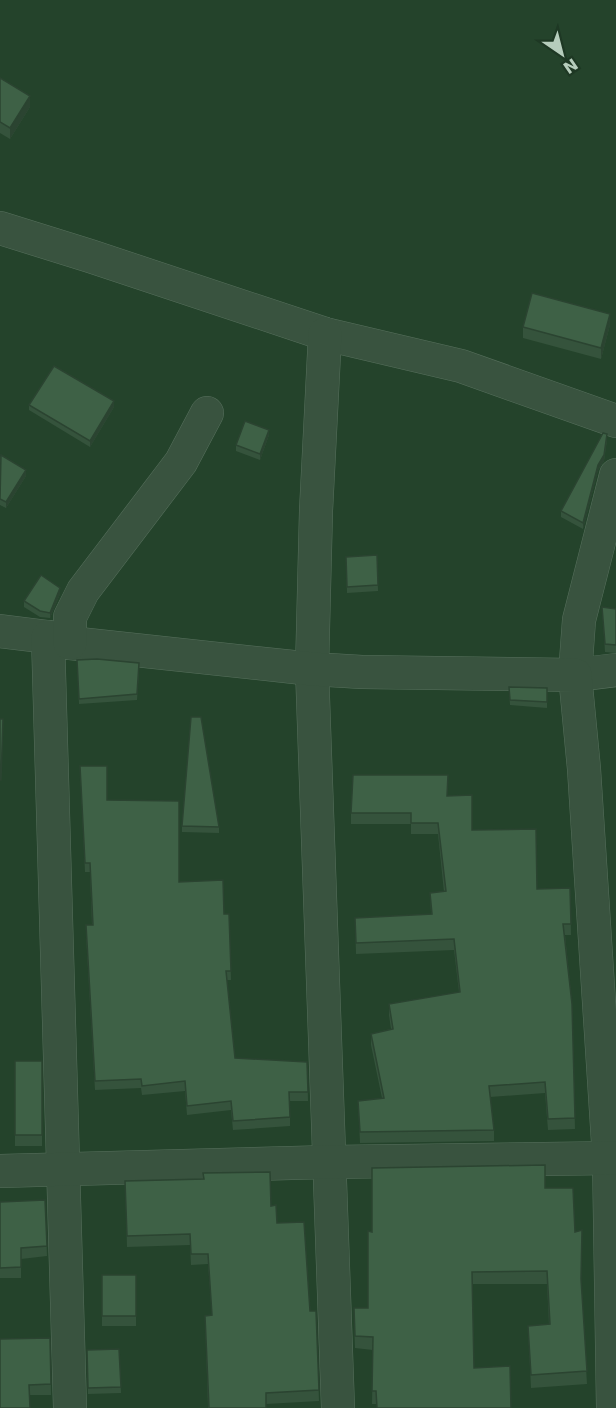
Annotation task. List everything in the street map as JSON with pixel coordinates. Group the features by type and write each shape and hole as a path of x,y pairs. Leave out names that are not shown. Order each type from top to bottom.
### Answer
{"street":[{"path":"0,228 325,334 461,366 616,422"},
{"path":"325,334 316,511 312,669 338,1408"},
{"path":"70,1408 63,1170 59,640 83,591 181,462 207,413"},
{"path":"614,1408 613,1158 575,675 579,620 616,475"},
{"path":"0,631 59,640 312,669 362,672 575,675 616,670"},
{"path":"0,1171 330,1162 613,1158"}],"building":[{"path":"0,78 30,96 10,128 0,122"},
{"path":"532,293 610,314 601,348 523,327"},
{"path":"54,366 114,401 90,441 29,405"},
{"path":"245,421 269,430 260,454 236,445"},
{"path":"603,433 607,434 604,455 598,465 583,523 561,511"},
{"path":"1,455 26,470 6,502 0,499"},
{"path":"377,555 378,585 347,587 346,557"},
{"path":"41,575 60,588 50,613 40,611 24,601"},
{"path":"602,607 616,609 616,645 605,644"},
{"path":"97,659 139,663 137,694 79,699 77,660"},
{"path":"509,687 547,688 547,702 510,700"},
{"path":"191,717 201,717 219,827 182,826"},
{"path":"0,719 3,719 1,780 0,780"},
{"path":"80,766 107,766 107,800 179,801 179,882 223,880 224,914 229,914 231,971 226,971 235,1058 307,1062 308,1092 289,1092 290,1117 233,1121 231,1101 187,1106 185,1081 142,1086 141,1079 95,1081 86,925 93,925 90,863 85,863"},
{"path":"353,775 448,775 447,796 472,795 472,830 536,829 537,889 570,888 571,924 563,924 572,1004 575,1118 548,1119 545,1082 489,1086 494,1130 360,1132 358,1101 384,1098 371,1034 393,1029 389,1004 460,992 454,939 356,943 355,918 432,914 430,893 446,891 438,823 411,823 411,813 351,813"},
{"path":"15,1061 42,1061 42,1135 15,1135"},
{"path":"545,1165 545,1188 573,1188 575,1232 582,1230 581,1279 587,1371 531,1375 528,1326 550,1324 547,1271 472,1272 474,1368 510,1366 511,1408 377,1408 376,1391 372,1391 373,1337 355,1336 354,1308 368,1308 368,1231 372,1232 372,1168"},
{"path":"270,1172 271,1206 276,1205 277,1223 304,1222 310,1311 316,1311 319,1390 266,1393 266,1408 209,1408 205,1316 212,1315 208,1254 191,1254 190,1234 127,1236 125,1181 204,1179 203,1173"},
{"path":"45,1200 47,1246 21,1248 21,1267 0,1268 0,1202"},
{"path":"102,1275 136,1275 136,1316 102,1316"},
{"path":"50,1338 51,1384 29,1385 30,1408 0,1408 0,1339"},
{"path":"119,1349 121,1387 88,1388 87,1350"}]}
